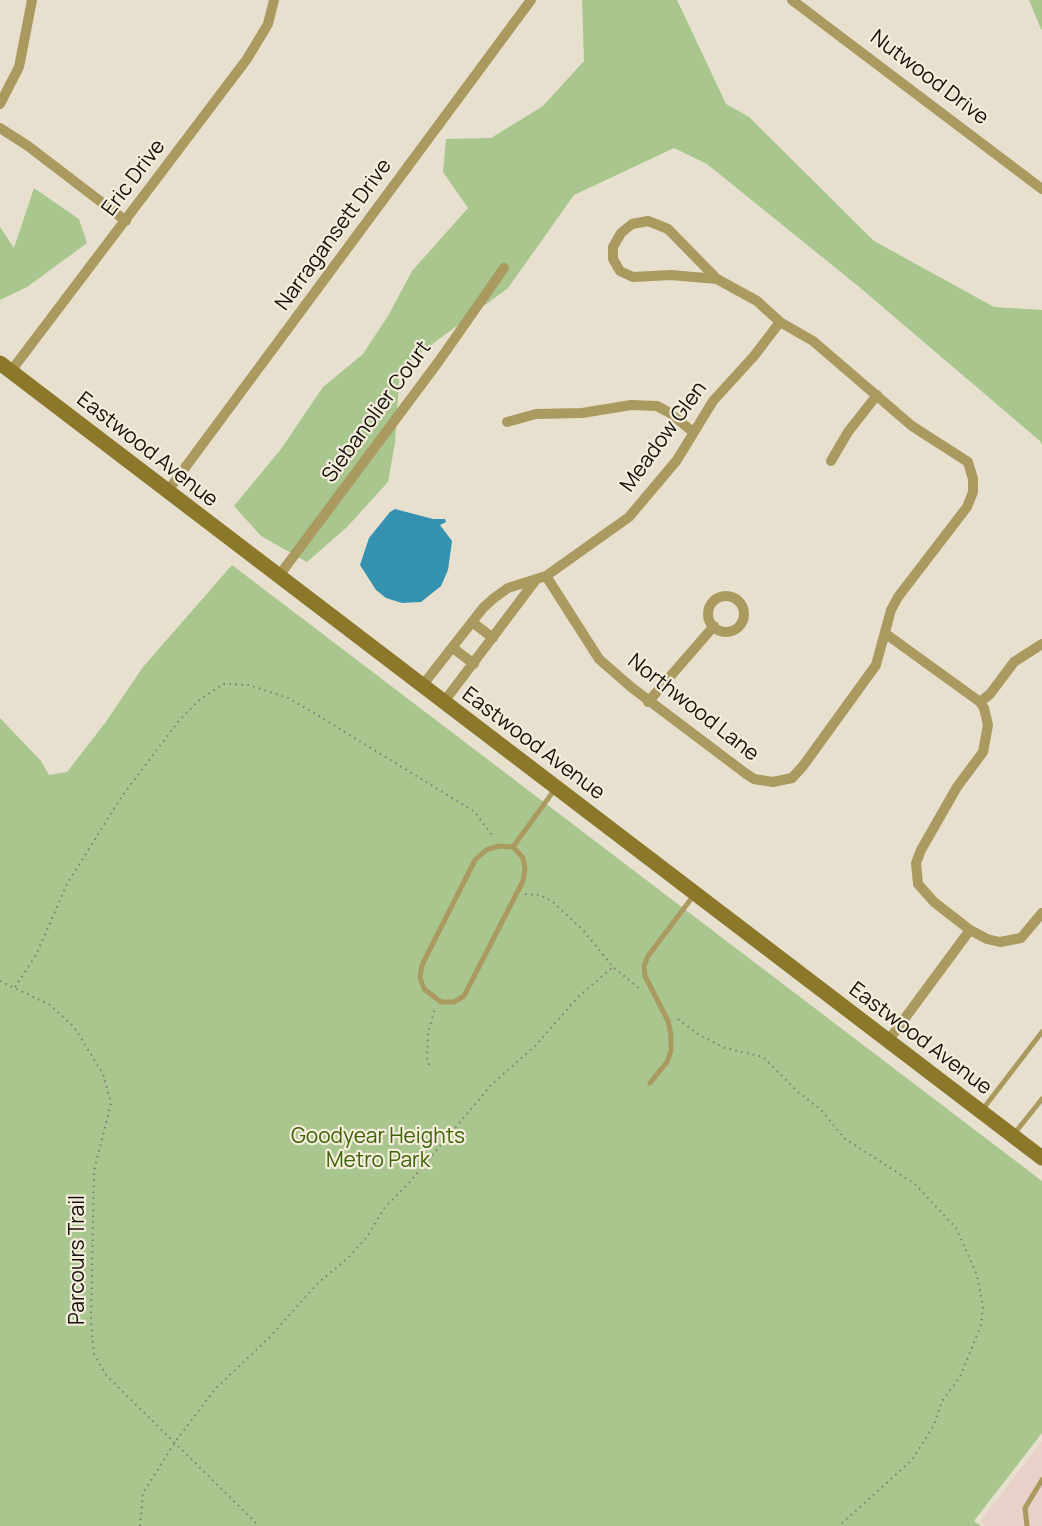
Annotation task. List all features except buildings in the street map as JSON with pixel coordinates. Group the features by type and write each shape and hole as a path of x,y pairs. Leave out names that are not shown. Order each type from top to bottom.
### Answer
{"street":[{"path":"0,104 19,66 32,0"},
{"name":"Eric Drive","path":"5,367 126,221 258,42 272,14 274,0"},
{"name":"Narragansett Drive","path":"167,492 531,0"},
{"name":"Nutwood Drive","path":"792,0 1042,189"},
{"path":"0,128 28,146 126,221"},
{"name":"Northwood Lane","path":"541,579 599,659 648,702 754,779 773,782 792,778 876,665 891,610 898,597 967,507 973,492 973,478 968,462 912,426 813,341 780,322 757,301 717,279 668,229 648,220 632,224 621,233 613,247 613,260 621,271 633,277 691,276 717,279"},
{"name":"Siebanolier Court","path":"278,577 439,361 504,268"},
{"name":"Meadow Glen","path":"443,703 541,579 628,517 677,460 713,401 754,356 780,322"},
{"name":"Eastwood Avenue","path":"5,367 1042,1158"},
{"path":"831,461 848,432 877,395"},
{"path":"507,422 536,414 591,412 631,405 657,406 670,413 693,432"},
{"name":"Meadow Glen","path":"422,686 483,608 508,588 541,579"},
{"path":"472,622 493,638"},
{"path":"648,702 714,626"},
{"path":"886,634 980,702 984,708 988,725 986,744 957,787 921,850 915,871 922,890 970,930 987,939 1000,942 1014,941 1027,933 1042,913"},
{"path":"980,702 990,694 1014,662 1042,644"},
{"path":"453,648 474,664"},
{"path":"888,1041 970,930"}],"lane":[{"path":"513,847 556,788"},
{"path":"499,846 513,847 523,858 525,869 516,893 464,996 454,1002 438,1000 424,989 420,978 422,965 475,860 486,850 499,846"},
{"path":"650,1083 667,1062 671,1051 668,1021 645,976 644,966 648,956 694,894"},
{"path":"981,1111 1042,1032"},
{"path":"1013,1136 1042,1099"},
{"path":"1027,1526 1025,1508 1042,1480"}],"path":[{"path":"15,987 36,955 67,884 122,796 178,722 198,701 223,684 249,685 288,698 314,712 475,812 499,846"},
{"path":"516,893 540,895 553,902 583,930 613,967 698,1034 725,1048 763,1057 797,1091 822,1111 844,1138 915,1184 956,1228 977,1275 983,1307 981,1325 960,1377 942,1401 934,1425 912,1460 839,1526"},
{"path":"140,1526 143,1493 175,1442 216,1388 270,1338 318,1283 348,1258 367,1237 385,1207 409,1183 491,1084 536,1045 578,998 613,967"},
{"name":"Parcours Trail","path":"0,981 50,1005 75,1027 103,1074 111,1103 94,1171 91,1323 94,1353 106,1375 259,1526"},
{"path":"429,1065 427,1058 429,1033 438,1000"}],"shaded area":[{"path":"1042,1441 1042,1526 985,1526 980,1522"}],"green space":[{"path":"582,0 677,0 726,104 749,117 874,241 994,307 1042,310 1042,446 1040,441 858,286 707,164 674,148 574,195 508,288 400,368 395,443 388,482 347,527 307,562 261,536 234,506 281,449 323,387 363,354 388,316 412,271 468,208 443,172 446,139 491,138 543,106 584,61"},
{"path":"1029,0 1042,0 1042,30 1041,29"},
{"path":"34,188 79,219 87,243 27,287 0,300 0,227 14,248"},
{"name":"Goodyear Heights Metro Park","path":"232,565 1042,1181 1042,1433 974,1521 981,1526 0,1526 0,718 41,761 49,775 67,772 105,723 143,667"}],"water":[{"path":"395,509 433,519 445,519 446,522 440,525 452,541 448,570 441,586 421,602 402,603 386,598 376,590 360,565 369,538"}]}
